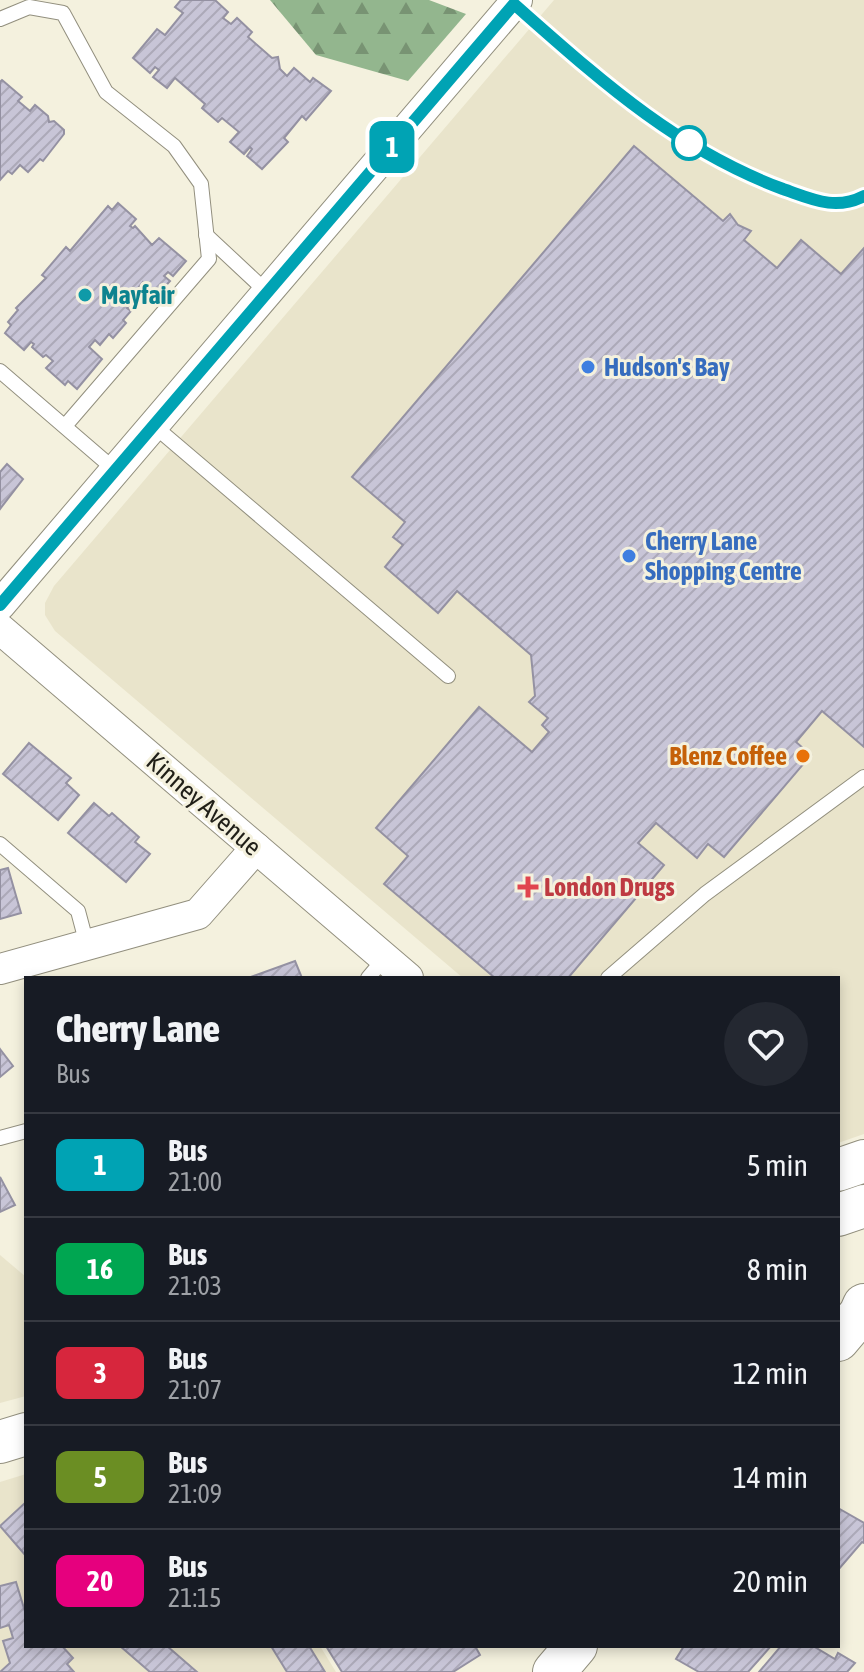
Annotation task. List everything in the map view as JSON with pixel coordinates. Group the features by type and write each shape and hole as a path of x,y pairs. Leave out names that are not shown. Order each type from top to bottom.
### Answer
{"main road":[{"path":"840,1169 864,1161"},
{"path":"840,1214 864,1206"},
{"path":"0,1442 24,1435"}],"street":[{"path":"0,605 516,2"},
{"name":"Kinney Avenue","path":"0,629 256,848 387,972"},
{"path":"0,969 198,914 256,848"}],"lane":[{"path":"516,2 628,103 709,156 764,182 826,204 842,204 864,196"},
{"path":"0,19 29,7 66,7 106,92 174,146 201,184 209,259 65,426"},
{"path":"206,235 267,292"},
{"path":"0,371 115,470"},
{"path":"153,425 448,676"},
{"path":"610,976 705,894 864,777"},
{"path":"0,844 78,911 87,945"},
{"path":"0,1138 24,1132"}],"shaded area":[{"path":"554,0 864,0 864,1134 840,1142 840,976 461,976 55,631 45,615 45,603 54,586"},
{"path":"0,1255 24,1275 24,1397 0,1403"},
{"path":"24,1475 24,1648 321,1648 336,1672 0,1672 0,1482"}],"green space":[{"path":"270,0 429,0 466,14 408,81 316,55"}],"building":[{"path":"181,0 215,0 228,12 223,18 231,24 237,18 252,32 248,37 272,58 278,57 280,69 287,76 294,68 310,82 313,78 331,91 306,120 302,116 284,138 288,142 262,169 247,156 252,149 250,147 244,154 230,142 239,132 222,118 218,122 202,108 205,104 175,78 167,88 153,77 159,70 155,67 150,73 133,58 157,29 165,35 183,13 175,7"},
{"path":"2,80 22,97 18,101 30,111 35,105 48,116 49,122 54,121 64,130 64,134 43,161 40,159 28,172 20,165 0,180 0,82"},
{"name":"Cherry Lane Shopping Centre","path":"634,146 723,221 730,214 738,225 751,231 744,240 777,268 801,240 841,274 864,248 864,747 822,711 796,742 811,755 724,857 708,844 697,858 656,823 638,843 664,865 570,976 493,976 384,884 408,856 376,828 479,707 532,752 549,732 542,725 548,718 529,702 535,696 531,655 457,591 438,613 385,567 403,545 393,537 405,522 352,477"},
{"name":"Mayfair","path":"118,203 136,219 130,226 135,226 152,245 159,238 186,261 173,276 168,272 164,276 170,281 157,295 143,282 137,289 141,292 127,308 131,311 123,320 126,323 113,338 109,334 100,345 95,340 89,347 102,359 77,389 68,381 65,385 46,368 53,361 46,355 43,357 32,347 34,344 31,342 24,350 5,333 11,325 8,322 18,310 16,308 46,278 42,275 66,247 70,251 108,206 112,210"},
{"path":"7,464 23,479 0,509 0,472"},
{"path":"29,743 71,778 66,783 79,795 58,820 3,774"},
{"path":"94,803 109,816 112,813 139,837 135,842 150,854 126,882 68,833"},
{"path":"8,868 21,913 0,919 0,870"},
{"path":"295,961 301,976 254,976"},
{"path":"0,1049 13,1066 0,1077"},
{"path":"0,1177 15,1205 0,1212"},
{"path":"24,1504 24,1554 0,1526"},
{"path":"840,1509 864,1523 862,1542 840,1568"},
{"path":"16,1582 24,1608 24,1648 64,1648 73,1658 67,1664 74,1672 0,1672 10,1663 3,1641 13,1638 9,1625 0,1628 0,1586"},
{"path":"122,1648 169,1648 197,1672 150,1672"},
{"path":"272,1648 310,1648 325,1672 287,1672"},
{"path":"327,1648 476,1648 480,1655 453,1672 342,1672"},
{"path":"683,1648 769,1648 748,1672 699,1672 676,1659"},
{"path":"779,1648 816,1648 835,1659 838,1653 855,1663 847,1672 759,1672"}],"bus line":[{"name":"1","path":"0,605 514,4 628,103 709,156 764,182 826,204 842,204 864,196"}],"place":[{"name":"Mayfair","path":"85,295"},
{"name":"Hudson's Bay","path":"588,367"},
{"name":"Cherry Lane Shopping Centre","path":"629,556"},
{"name":"Blenz Coffee","path":"803,756"},
{"name":"London Drugs","path":"528,887"}]}
